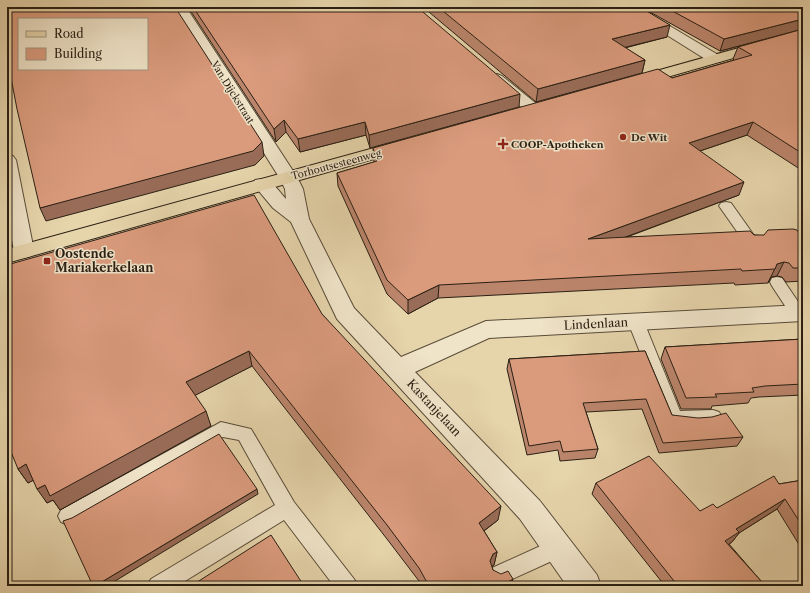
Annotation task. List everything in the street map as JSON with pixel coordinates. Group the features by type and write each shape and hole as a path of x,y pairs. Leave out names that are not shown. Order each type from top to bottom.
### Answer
{"main road":[{"path":"624,84 803,34"},
{"name":"Torhoutsesteenweg","path":"15,254 419,141"}],"street":[{"name":"Van Dijckstraat","path":"179,7 288,177"},
{"path":"629,7 715,59"},
{"path":"484,68 533,109"},
{"path":"7,160 15,254"},
{"name":"Kastanjelaan","path":"288,177 294,189 299,219 345,313 530,510 586,586"},
{"name":"Kastanjelaan","path":"262,184 280,204 299,219"},
{"name":"Lindenlaan","path":"398,369 486,330 801,314"}],"lane":[{"path":"726,206 753,244"},
{"path":"777,282 801,314"},
{"path":"636,322 674,418 713,417"},
{"path":"68,516 221,429 245,434 287,508 347,586"},
{"path":"158,586 287,508"},
{"path":"499,575 558,548"}],"building":[{"path":"7,7 175,7 262,142 253,151 40,208 17,109 7,57"},
{"path":"193,7 417,7 520,94 369,135 365,122 298,139 284,120 274,129"},
{"path":"438,7 640,7 670,25 612,39 645,60 538,89"},
{"path":"665,7 801,7 794,9 803,14 803,19 724,39"},
{"path":"803,29 803,154 753,122 689,143 744,182 588,239 750,231 754,235 764,235 768,230 793,229 797,230 803,239 803,268 793,268 789,263 784,262 777,264 775,269 742,271 741,269 439,285 408,300 387,280 337,173 377,161 373,148 658,69 672,78 752,55 738,47"},
{"path":"254,195 322,314 501,506 479,523 497,552 493,554 490,561 493,570 501,574 508,571 513,579 501,586 429,586 419,568 387,525 249,351 186,382 206,411 50,496 45,485 37,489 26,464 18,469 7,442 7,265"},
{"path":"803,339 803,384 765,386 752,388 754,392 715,394 717,397 686,398 665,347"},
{"path":"645,351 672,415 698,418 712,417 726,413 743,437 663,443 646,399 583,403 598,449 563,452 560,441 529,446 509,359"},
{"path":"219,434 257,489 93,586 63,521 72,518"},
{"path":"649,456 700,511 713,504 717,508 774,476 779,484 803,480 803,527 785,499 736,529 739,532 725,541 761,581 753,586 678,586 596,483"},
{"path":"271,535 304,586 191,586"}],"place":[{"name":"De Wit","path":"623,137"},
{"name":"COOP-Apotheken","path":"503,144"},
{"name":"Oostende Mariakerkelaan","path":"47,261"}]}
